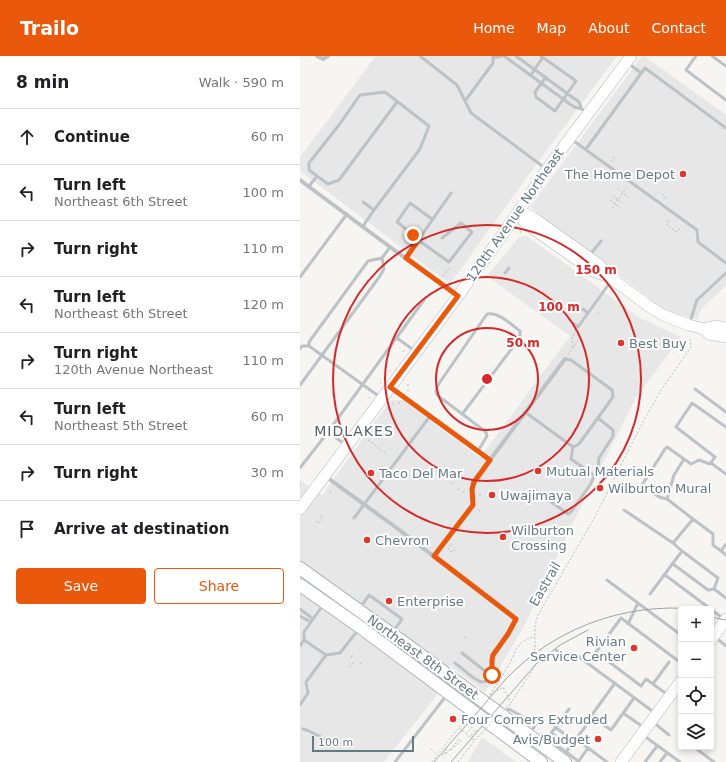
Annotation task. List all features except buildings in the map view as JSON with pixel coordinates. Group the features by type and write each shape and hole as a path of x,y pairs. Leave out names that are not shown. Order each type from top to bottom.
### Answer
{"main road":[{"name":"120th Avenue Northeast","path":"303,503 325,476 382,398 384,384 416,352 458,296 570,138 585,111 629,59"},
{"path":"518,212 532,217 598,264 611,278 663,315 688,325 704,329 715,326 726,328"},
{"path":"518,212 522,219 528,224 592,271 611,278"},
{"path":"704,329 709,334 726,337"},
{"name":"Northeast 8th Street","path":"300,568 392,634 529,736 545,741 565,757"},
{"name":"Northeast 8th Street","path":"300,584 541,762"},
{"path":"714,635 726,620"},
{"path":"621,762 678,685"}],"street":[{"path":"317,56 322,59 328,56"},
{"path":"300,180 458,296"},
{"path":"384,384 490,460 565,358"},
{"path":"325,476 434,556 516,619"}],"lane":[{"path":"420,56 457,85 471,113 547,169"},
{"path":"465,101 493,63 493,57 503,56 574,107 585,111"},
{"path":"516,56 568,94 578,102 585,111"},
{"path":"530,75 543,56 576,81 555,111 536,97 535,92 546,77"},
{"path":"696,56 686,70 726,100"},
{"path":"712,56 726,66"},
{"path":"629,59 641,73"},
{"path":"586,149 645,68 726,128"},
{"path":"363,226 420,148 429,126 385,92 360,95 309,163 309,170 328,184 339,180 397,102"},
{"path":"570,138 697,230 698,242 726,263"},
{"path":"309,186 317,176"},
{"path":"406,258 451,193"},
{"path":"363,202 374,210"},
{"path":"432,219 410,204 397,222 418,240 449,262 472,232 461,222 442,238"},
{"path":"300,277 347,214"},
{"path":"588,257 600,241"},
{"path":"309,346 309,342 368,261 382,258 390,247"},
{"path":"300,385 380,276 384,269 382,258"},
{"path":"505,273 509,268"},
{"path":"688,325 697,300 726,273"},
{"path":"573,323 578,327 611,278"},
{"path":"593,296 598,299"},
{"path":"300,468 424,300"},
{"path":"583,309 588,312"},
{"path":"462,414 516,343 520,335 520,331 498,315 487,314 438,385 436,391 437,395 462,414 486,432 487,436 478,451"},
{"path":"397,338 416,352"},
{"path":"300,349 302,346 309,346 382,398"},
{"path":"565,358 571,360 612,390 613,397 579,444 572,447"},
{"path":"695,388 726,412"},
{"path":"711,463 715,457 676,426 693,403 726,427"},
{"path":"525,412 572,447"},
{"path":"354,518 430,416"},
{"path":"533,489 568,514 571,512 595,476 598,469 599,458 613,436 613,430 598,418"},
{"path":"328,432 347,446"},
{"path":"572,447 571,459 595,476"},
{"path":"726,474 711,463 699,460 691,464 666,447 643,483 643,486 659,497 667,499 713,534 713,545 726,554"},
{"path":"667,499 674,475 684,459"},
{"path":"434,556 473,505 472,489 474,482 490,460"},
{"path":"624,510 718,578 714,589"},
{"path":"673,544 692,519"},
{"path":"721,551 726,544"},
{"path":"650,594 682,551"},
{"path":"673,564 708,590 714,589 726,598"},
{"path":"665,575 726,620"},
{"path":"607,580 678,633"},
{"path":"359,610 369,595 402,619 392,634"},
{"path":"300,646 304,640 304,632 325,602"},
{"path":"628,624 638,603"},
{"path":"300,609 312,620"},
{"path":"300,616 312,620"},
{"path":"670,696 646,679 641,686 596,652 621,618 678,661"},
{"path":"455,663 481,682 488,680 492,675 493,655 508,634 516,619"},
{"path":"304,640 326,655 340,653 360,627"},
{"path":"714,639 726,646"},
{"path":"556,650 570,660 575,654 634,698 649,725 657,746 680,762"},
{"path":"462,653 485,670"},
{"path":"300,705 308,693 306,682 326,655"},
{"path":"653,684 669,662"},
{"path":"615,683 591,716 611,730 634,698"},
{"path":"395,762 449,693"},
{"path":"545,741 569,709"},
{"path":"623,713 669,735"},
{"path":"582,719 588,723 570,746 565,757 578,761 588,748"},
{"path":"555,727 563,733"},
{"path":"303,730 309,730 335,744"},
{"path":"551,733 559,738"},
{"path":"569,738 588,748 607,762"},
{"path":"566,743 570,746"},
{"path":"645,762 657,746"},
{"path":"698,750 714,762"},
{"path":"660,762 667,753"}],"path":[{"path":"610,162 615,156"},
{"path":"612,208 627,187"},
{"path":"618,189 628,197"},
{"path":"662,194 666,197 662,201"},
{"path":"613,196 623,203"},
{"path":"610,200 620,208"},
{"path":"669,220 666,224 676,232 680,228"},
{"path":"444,276 451,267"},
{"path":"573,336 573,347"},
{"name":"Eastrail","path":"458,762 474,740 511,703 535,666 535,626 537,617 596,515 650,409 691,348 690,339"},
{"path":"565,358 578,340"},
{"path":"368,440 385,453"},
{"path":"458,490 461,486"},
{"path":"462,493 465,489"},
{"path":"479,495 483,494"},
{"path":"316,521 319,523 323,518 318,514"},
{"path":"451,545 448,549 451,552 457,549"},
{"path":"511,703 503,687 489,697 509,665 516,648 527,639 535,636"},
{"path":"351,658 353,654"},
{"path":"349,667 354,662"},
{"path":"432,762 467,716"},
{"path":"466,734 476,723"},
{"path":"458,727 470,737 476,730 477,731 471,738 474,740"},
{"path":"460,738 442,756 462,740"},
{"path":"444,746 449,750"},
{"path":"431,749 438,754"}],"shaded area":[{"path":"376,56 617,56 450,284 300,171 300,157"},
{"path":"642,56 726,115 726,286 702,308 697,319 666,311 530,207"},
{"path":"527,236 640,318 681,337 635,399 571,527 523,628 485,692 449,665 436,696 384,762 300,762 300,480 322,495 391,400 403,400 480,458 570,336 487,276 519,237"},
{"path":"482,737 516,762 468,762"}],"tram line":[{"path":"434,762 511,674 534,654 554,641 576,629 598,620 645,610 678,608"},
{"path":"714,618 726,620"},
{"path":"451,762 537,663 560,645 588,630"}],"place":[{"name":"The Home Depot","path":"683,174"},
{"name":"Best Buy","path":"621,343"},
{"name":"Mutual Materials","path":"538,471"},
{"name":"Taco Del Mar","path":"371,473"},
{"name":"Wilburton Mural","path":"600,488"},
{"name":"Uwajimaya","path":"492,495"},
{"name":"Wilburton Crossing","path":"503,537"},
{"name":"Chevron","path":"367,540"},
{"name":"Enterprise","path":"389,601"},
{"name":"Rivian Service Center","path":"634,648"},
{"name":"Four Corners Extruded","path":"453,719"},
{"name":"Avis/Budget","path":"598,739"}],"district":[{"name":"MIDLAKES","path":"354,431"}],"route":[{"path":"413,235 419,239 406,258 458,296 390,387 490,460 472,486 473,505 434,556 516,619 508,634 493,655 492,675"}]}
